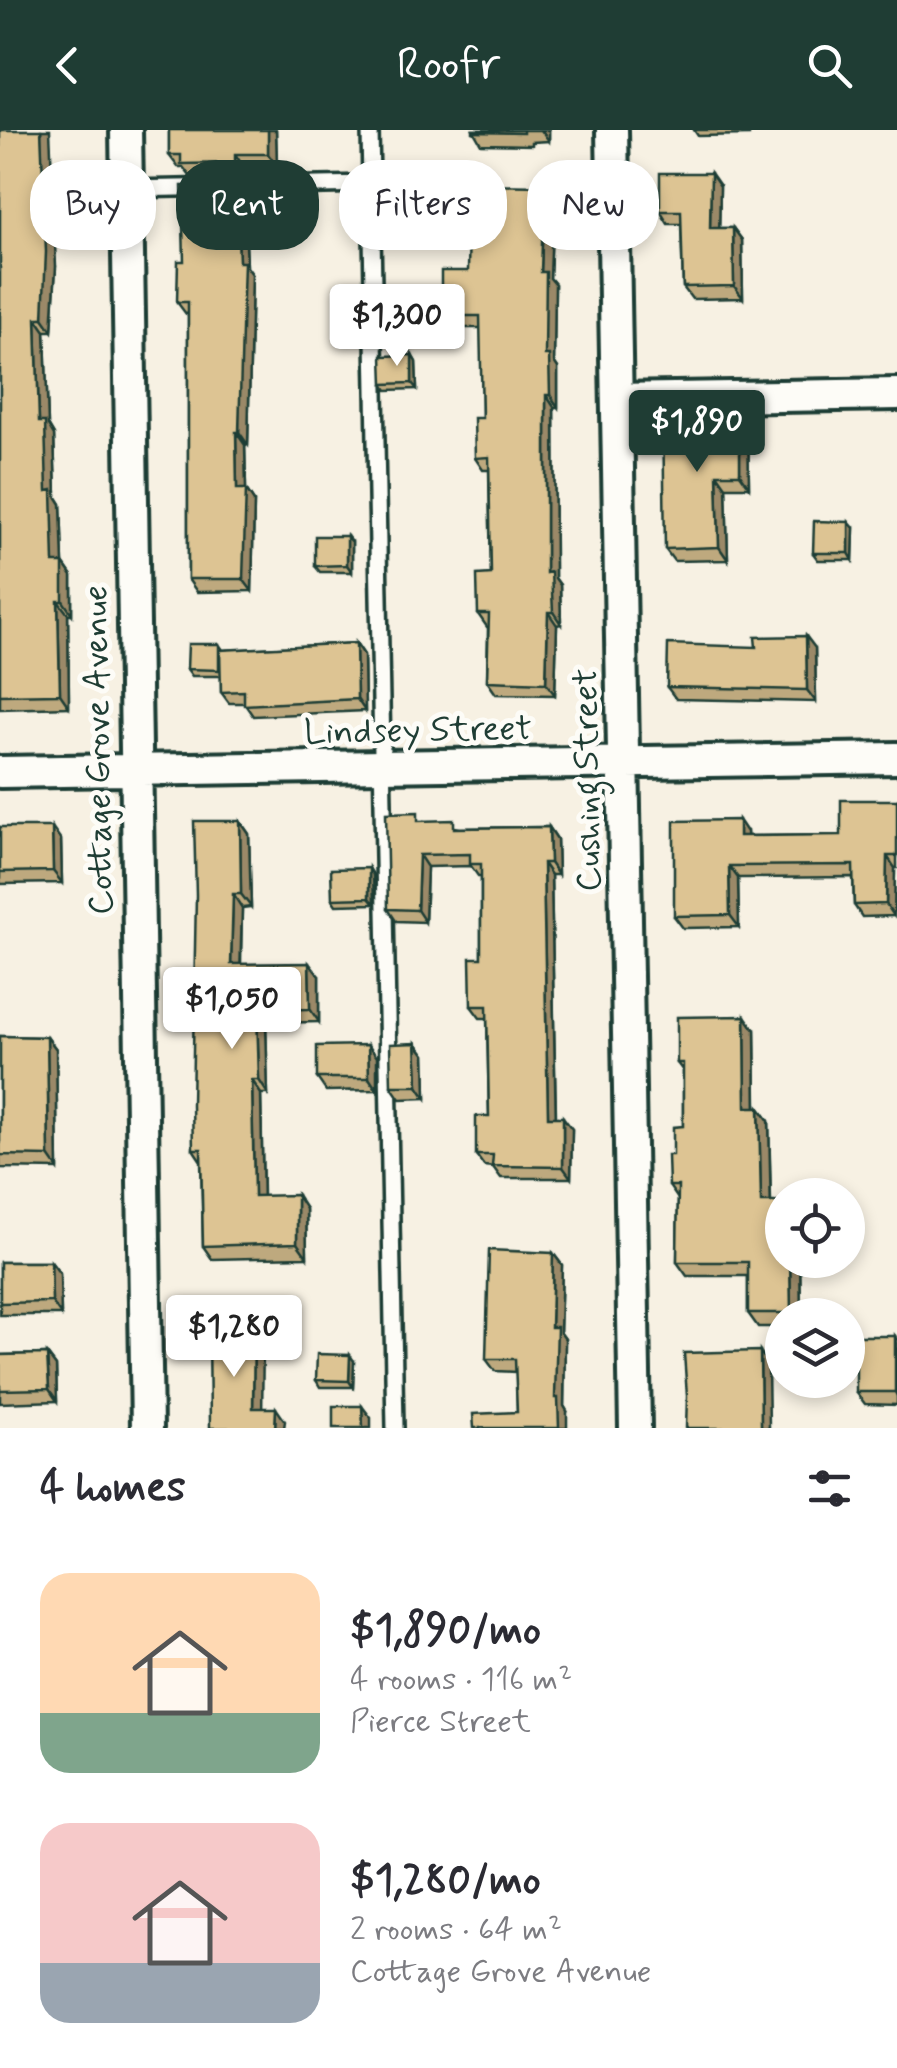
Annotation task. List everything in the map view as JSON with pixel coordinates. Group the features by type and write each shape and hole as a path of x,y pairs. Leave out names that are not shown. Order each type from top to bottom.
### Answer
{"street":[{"name":"Cottage Grove Avenue","path":"126,130 127,160"},
{"name":"Cushing Street","path":"612,130 635,1428"},
{"name":"Cottage Grove Avenue","path":"128,250 148,1428"},
{"path":"617,399 897,394"},
{"name":"Lindsey Street","path":"0,772 897,758"}],"lane":[{"path":"370,130 371,160"},
{"path":"156,188 339,185"},
{"path":"372,250 395,1428"}],"building":[{"path":"0,130 41,130 42,160 30,160 30,250 46,250 43,318 36,318 39,422 45,422 54,563 63,563 63,601 58,601 60,694 0,695"},
{"path":"169,130 268,130 268,154 235,154 235,160 181,160 181,155 169,155"},
{"path":"523,130 523,133 473,132"},
{"path":"660,173 711,173 710,228 733,228 734,286 683,287 681,211 660,211"},
{"path":"507,186 527,186 527,250 542,250 541,272 546,272 545,355 549,355 550,395 546,395 546,573 551,572 553,612 548,612 546,683 487,681 489,614 478,614 477,575 491,574 489,457 475,458 474,418 482,418 480,316 441,316 441,271 468,271 468,250 507,250"},
{"path":"184,250 239,250 239,262 244,262 236,432 237,489 246,489 243,579 188,579 188,302 177,302 178,261 184,261"},
{"path":"412,355 412,383 383,384 382,356"},
{"path":"663,413 740,413 740,474 717,474 719,547 665,549"},
{"path":"814,521 849,522 849,553 813,553"},
{"path":"315,536 347,536 347,565 315,566"},
{"path":"806,636 807,690 667,687 668,644 756,647 755,637"},
{"path":"356,643 357,699 244,705 244,691 221,692 220,650"},
{"path":"188,644 219,644 219,670 187,669"},
{"path":"841,800 897,800 897,856 887,856 886,904 854,905 853,865 729,866 730,915 674,916 674,821 739,820 739,836 841,835"},
{"path":"418,812 418,821 454,820 454,828 549,827 550,863 543,863 548,1117 563,1117 563,1167 492,1166 493,1155 476,1155 476,1116 489,1116 487,1006 471,1006 470,958 481,958 481,864 470,864 470,854 419,855 417,910 388,909 386,813"},
{"path":"194,821 240,821 241,894 233,894 231,964 309,963 310,1009 257,1010 259,1080 252,1080 254,1196 297,1195 297,1243 203,1246 201,1149 193,1149 192,1105"},
{"path":"0,827 52,827 53,871 0,872"},
{"path":"369,868 369,898 332,899 331,869"},
{"path":"745,1016 746,1107 759,1107 765,1278 790,1278 791,1298 765,1298 765,1313 748,1313 748,1262 677,1262 678,1186 669,1186 668,1155 673,1155 673,1127 683,1126 683,1063 677,1063 677,1017"},
{"path":"0,1036 47,1037 49,1156 0,1155"},
{"path":"416,1043 418,1086 391,1086 390,1044"},
{"path":"368,1045 369,1078 317,1078 317,1046"},
{"path":"489,1250 553,1253 551,1327 557,1327 555,1398 559,1428 474,1428 473,1414 517,1412 515,1359 486,1359"},
{"path":"0,1262 51,1262 52,1302 0,1303"},
{"path":"209,1326 254,1326 253,1408 276,1408 275,1428 210,1428"},
{"path":"865,1336 895,1336 895,1392 865,1392"},
{"path":"760,1351 761,1428 686,1428 684,1353"},
{"path":"47,1354 49,1389 0,1390 0,1355"},
{"path":"317,1354 350,1355 349,1381 316,1380"},
{"path":"333,1406 362,1406 363,1428 333,1428"}]}
